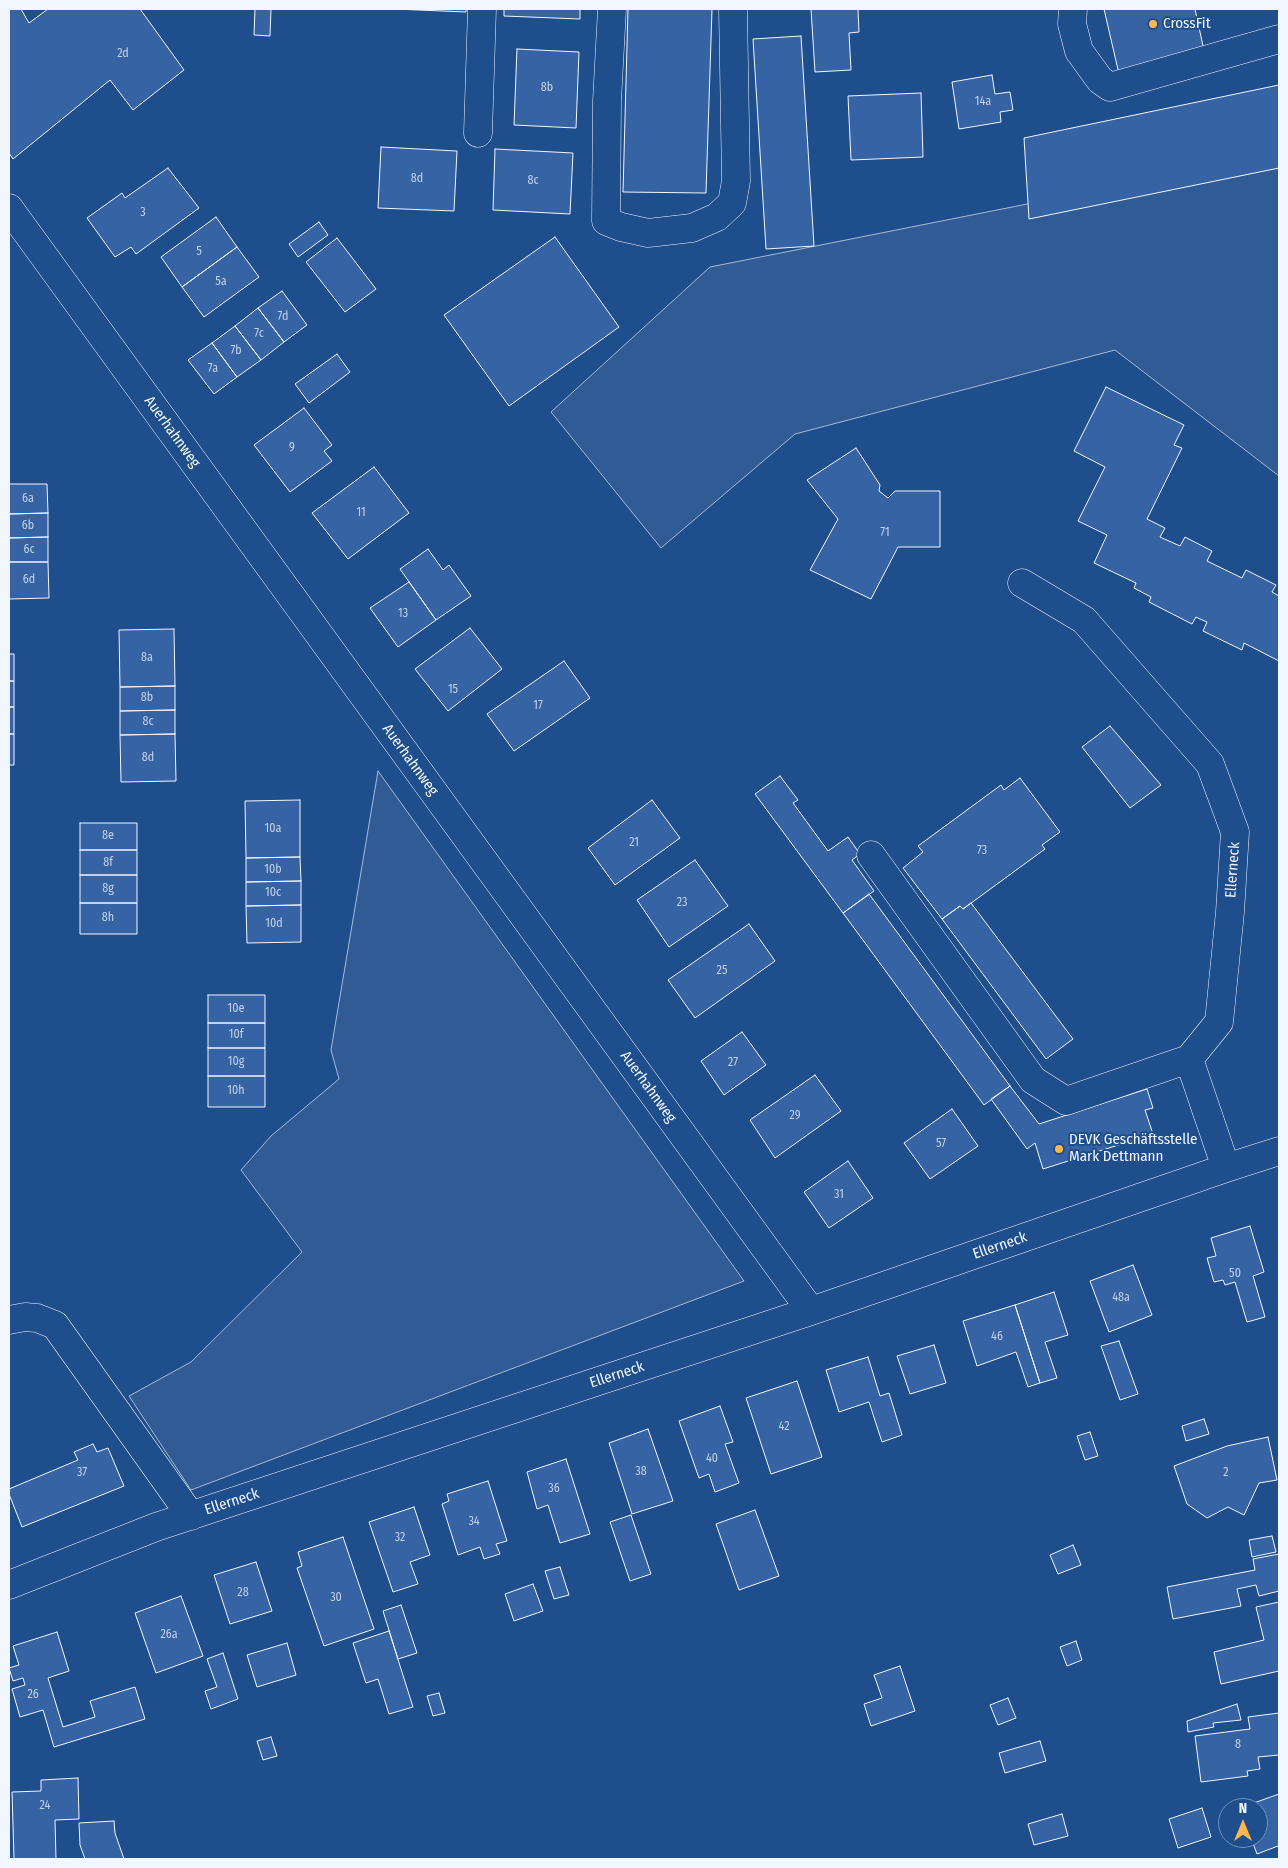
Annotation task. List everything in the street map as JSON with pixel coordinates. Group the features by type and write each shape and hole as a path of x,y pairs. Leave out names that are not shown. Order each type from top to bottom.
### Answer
{"street":[{"path":"478,133 482,9"},
{"path":"612,9 606,222 621,228 648,233 692,228 717,217 732,203 736,181 733,9"},
{"path":"1073,9 1072,24 1079,51 1100,80 1110,87 1279,39"},
{"name":"Auerhahnweg","path":"9,208 811,1311"},
{"name":"Ellerneck","path":"1022,583 1084,620 1210,764 1236,832 1219,1022 1189,1059"},
{"path":"872,856 1033,1080 1066,1101 1189,1059 1226,1168"},
{"name":"Ellerneck","path":"9,1585 156,1527 811,1311 1279,1151"},
{"path":"9,1320 25,1317 37,1318 55,1325 191,1516"}],"shaded area":[{"path":"1279,154 1279,476 1115,350 795,434 661,548 551,412 710,267"},
{"path":"378,771 744,1281 191,1490 129,1396 191,1362 302,1252 241,1170 271,1136 339,1079 331,1050"}],"building":[{"path":"9,9 21,9 29,23 48,9 140,9 184,70 133,110 110,80 13,159 9,153"},
{"path":"255,9 271,9 270,36 254,35"},
{"path":"394,9 466,9 466,12"},
{"path":"504,9 580,9 580,19 504,16"},
{"path":"628,9 712,9 706,193 623,192"},
{"path":"811,9 858,9 859,32 849,33 851,70 815,72"},
{"path":"1104,9 1195,9 1205,55 1119,74"},
{"path":"801,36 814,246 766,249 753,39"},
{"path":"517,49 579,52 576,128 514,125"},
{"path":"992,75 995,94 1010,92 1013,110 1000,112 1001,122 959,129 952,82"},
{"path":"1279,85 1279,168 1029,219 1024,138"},
{"path":"921,93 923,157 851,160 848,96"},
{"path":"381,147 457,151 454,211 378,208"},
{"path":"495,149 573,153 570,214 493,210"},
{"path":"168,168 199,208 136,254 131,247 115,257 87,218 122,193 125,198"},
{"path":"216,217 237,247 182,287 161,257"},
{"path":"319,222 328,235 298,257 289,244"},
{"path":"555,237 619,327 509,406 444,315"},
{"path":"337,238 376,289 345,312 306,262"},
{"path":"237,247 259,277 204,317 182,287"},
{"path":"282,291 307,325 284,342 258,308"},
{"path":"258,308 284,342 261,360 235,326"},
{"path":"235,326 261,360 237,377 212,343"},
{"path":"212,343 237,377 214,394 188,360"},
{"path":"337,354 350,372 309,403 295,384"},
{"path":"1106,387 1184,425 1174,445 1182,448 1147,519 1165,528 1160,537 1180,546 1185,537 1212,551 1207,561 1242,578 1246,570 1276,585 1272,592 1279,596 1279,661 1244,643 1242,650 1203,631 1207,622 1196,617 1192,624 1149,602 1151,597 1134,588 1136,583 1094,563 1107,535 1078,521 1105,467 1074,451"},
{"path":"304,408 332,445 324,451 332,461 290,492 254,445"},
{"path":"856,448 880,485 879,491 888,498 895,491 940,491 940,547 898,547 871,599 810,570 838,519 807,480"},
{"path":"374,467 409,513 348,559 312,513"},
{"path":"9,484 47,484 48,513 9,514"},
{"path":"48,513 48,537 9,538 9,514"},
{"path":"48,537 48,562 9,562 9,538"},
{"path":"428,549 443,570 449,565 471,596 436,620 400,569"},
{"path":"9,562 48,562 49,598 9,599"},
{"path":"409,582 436,620 398,647 370,608"},
{"path":"470,628 502,669 448,711 415,669"},
{"path":"174,629 175,686 120,687 119,630"},
{"path":"9,654 14,654 14,681 9,681"},
{"path":"564,661 590,698 514,751 487,714"},
{"path":"9,681 14,681 14,707 9,707"},
{"path":"175,686 175,710 120,711 120,687"},
{"path":"9,707 14,707 14,734 9,734"},
{"path":"175,710 175,734 120,735 120,711"},
{"path":"1110,726 1161,785 1130,808 1082,747"},
{"path":"9,734 14,734 14,765 9,765"},
{"path":"175,734 176,781 121,782 120,735"},
{"path":"780,776 798,800 793,803 828,851 848,837 860,854 852,860 874,891 843,913 755,794"},
{"path":"1020,778 1060,832 1042,845 1045,849 963,909 960,906 942,919 903,868 923,852 918,846 1001,785 1004,790"},
{"path":"300,800 300,857 246,858 245,801"},
{"path":"652,800 680,838 615,885 588,848"},
{"path":"80,823 137,823 137,850 80,850"},
{"path":"80,850 137,850 137,875 80,875"},
{"path":"300,857 301,881 246,882 246,858"},
{"path":"695,860 728,906 669,947 637,900"},
{"path":"80,875 137,875 137,903 80,903"},
{"path":"301,881 301,905 246,906 246,882"},
{"path":"869,894 1010,1086 984,1105 843,913"},
{"path":"80,903 137,903 137,934 80,934"},
{"path":"971,903 1073,1039 1046,1059 942,919 960,906 963,909"},
{"path":"301,905 301,942 247,943 246,906"},
{"path":"749,924 775,961 695,1018 668,980"},
{"path":"208,995 265,995 265,1023 208,1023"},
{"path":"208,1023 265,1023 265,1048 208,1048"},
{"path":"742,1032 766,1065 724,1095 701,1061"},
{"path":"208,1048 265,1048 265,1076 208,1076"},
{"path":"815,1075 841,1111 775,1158 750,1120"},
{"path":"208,1076 265,1076 265,1107 208,1107"},
{"path":"1010,1086 1039,1124 1147,1089 1153,1108 1145,1110 1153,1134 1043,1169 1035,1143 1027,1149 991,1099"},
{"path":"952,1109 978,1146 930,1179 904,1143"},
{"path":"848,1161 873,1198 829,1228 804,1192"},
{"path":"1250,1226 1264,1272 1253,1276 1265,1317 1247,1322 1235,1282 1225,1285 1223,1280 1214,1282 1207,1258 1216,1256 1211,1238"},
{"path":"1133,1265 1152,1315 1109,1332 1090,1281"},
{"path":"1054,1292 1068,1335 1045,1342 1057,1378 1040,1383 1015,1305"},
{"path":"1015,1305 1040,1383 1028,1387 1016,1352 977,1366 963,1321"},
{"path":"1119,1341 1138,1394 1120,1400 1101,1346"},
{"path":"934,1345 946,1383 910,1394 897,1356"},
{"path":"868,1357 880,1396 889,1393 902,1435 882,1442 869,1402 839,1412 826,1370"},
{"path":"797,1381 822,1457 771,1474 746,1398"},
{"path":"720,1406 733,1442 725,1444 739,1483 715,1492 709,1474 699,1478 679,1421"},
{"path":"1204,1419 1209,1434 1186,1441 1182,1426"},
{"path":"648,1429 673,1501 632,1514 609,1443"},
{"path":"1090,1432 1098,1456 1085,1460 1077,1436"},
{"path":"1268,1437 1277,1480 1259,1483 1244,1515 1228,1507 1207,1518 1187,1504 1174,1466 1227,1446"},
{"path":"93,1444 97,1452 108,1448 124,1486 22,1527 9,1494 9,1489 78,1460 74,1452"},
{"path":"566,1459 590,1534 560,1543 548,1505 537,1509 527,1472"},
{"path":"488,1481 507,1541 496,1544 500,1554 484,1559 480,1547 458,1555 442,1504 449,1501 447,1494"},
{"path":"414,1507 430,1555 410,1562 418,1584 393,1592 369,1522"},
{"path":"755,1510 779,1576 739,1590 716,1524"},
{"path":"631,1515 651,1574 630,1581 610,1522"},
{"path":"1272,1536 1276,1552 1252,1557 1249,1540"},
{"path":"343,1537 374,1629 324,1646 297,1568 302,1566 298,1552"},
{"path":"1073,1545 1081,1565 1058,1574 1050,1555"},
{"path":"1279,1554 1279,1591 1259,1596 1256,1585 1237,1589 1241,1606 1173,1619 1167,1587 1255,1570 1253,1559"},
{"path":"256,1562 272,1611 230,1624 214,1575"},
{"path":"560,1567 569,1595 554,1599 545,1571"},
{"path":"533,1584 543,1611 514,1621 505,1594"},
{"path":"181,1596 203,1656 156,1673 135,1613"},
{"path":"1279,1602 1279,1671 1221,1684 1214,1652 1264,1640 1256,1607"},
{"path":"401,1605 417,1653 398,1659 383,1611"},
{"path":"389,1631 413,1707 389,1714 378,1679 366,1683 353,1643"},
{"path":"57,1632 69,1671 48,1678 63,1727 95,1717 90,1701 135,1687 145,1719 54,1747 43,1710 20,1717 12,1689 25,1685 23,1678 13,1681 9,1668 19,1665 13,1646"},
{"path":"1076,1641 1082,1660 1067,1666 1060,1647"},
{"path":"287,1643 296,1675 257,1687 247,1655"},
{"path":"223,1653 238,1699 211,1709 205,1691 217,1687 207,1659"},
{"path":"900,1666 915,1711 871,1726 864,1704 882,1698 874,1675"},
{"path":"439,1693 445,1713 433,1716 427,1696"},
{"path":"1008,1698 1016,1718 998,1725 990,1705"},
{"path":"1237,1704 1241,1720 1213,1723 1214,1727 1188,1732 1187,1721"},
{"path":"1279,1713 1279,1755 1258,1757 1260,1769 1247,1771 1248,1776 1201,1782 1195,1736 1250,1729 1248,1717"},
{"path":"271,1737 277,1756 263,1760 257,1741"},
{"path":"1040,1741 1046,1761 1005,1773 999,1753"},
{"path":"78,1778 79,1819 55,1820 56,1859 14,1859 12,1792 41,1791 41,1780"},
{"path":"1279,1794 1279,1849 1278,1846 1257,1854 1255,1848 1268,1848 1268,1798"},
{"path":"1202,1808 1211,1837 1178,1848 1169,1819"},
{"path":"1062,1814 1068,1836 1034,1845 1028,1824"},
{"path":"114,1821 115,1833 124,1859 85,1859 80,1845 79,1823"}],"place":[{"name":"CrossFit","path":"1153,24"},
{"name":"DEVK Geschäftsstelle Mark Dettmann","path":"1059,1149"}]}
